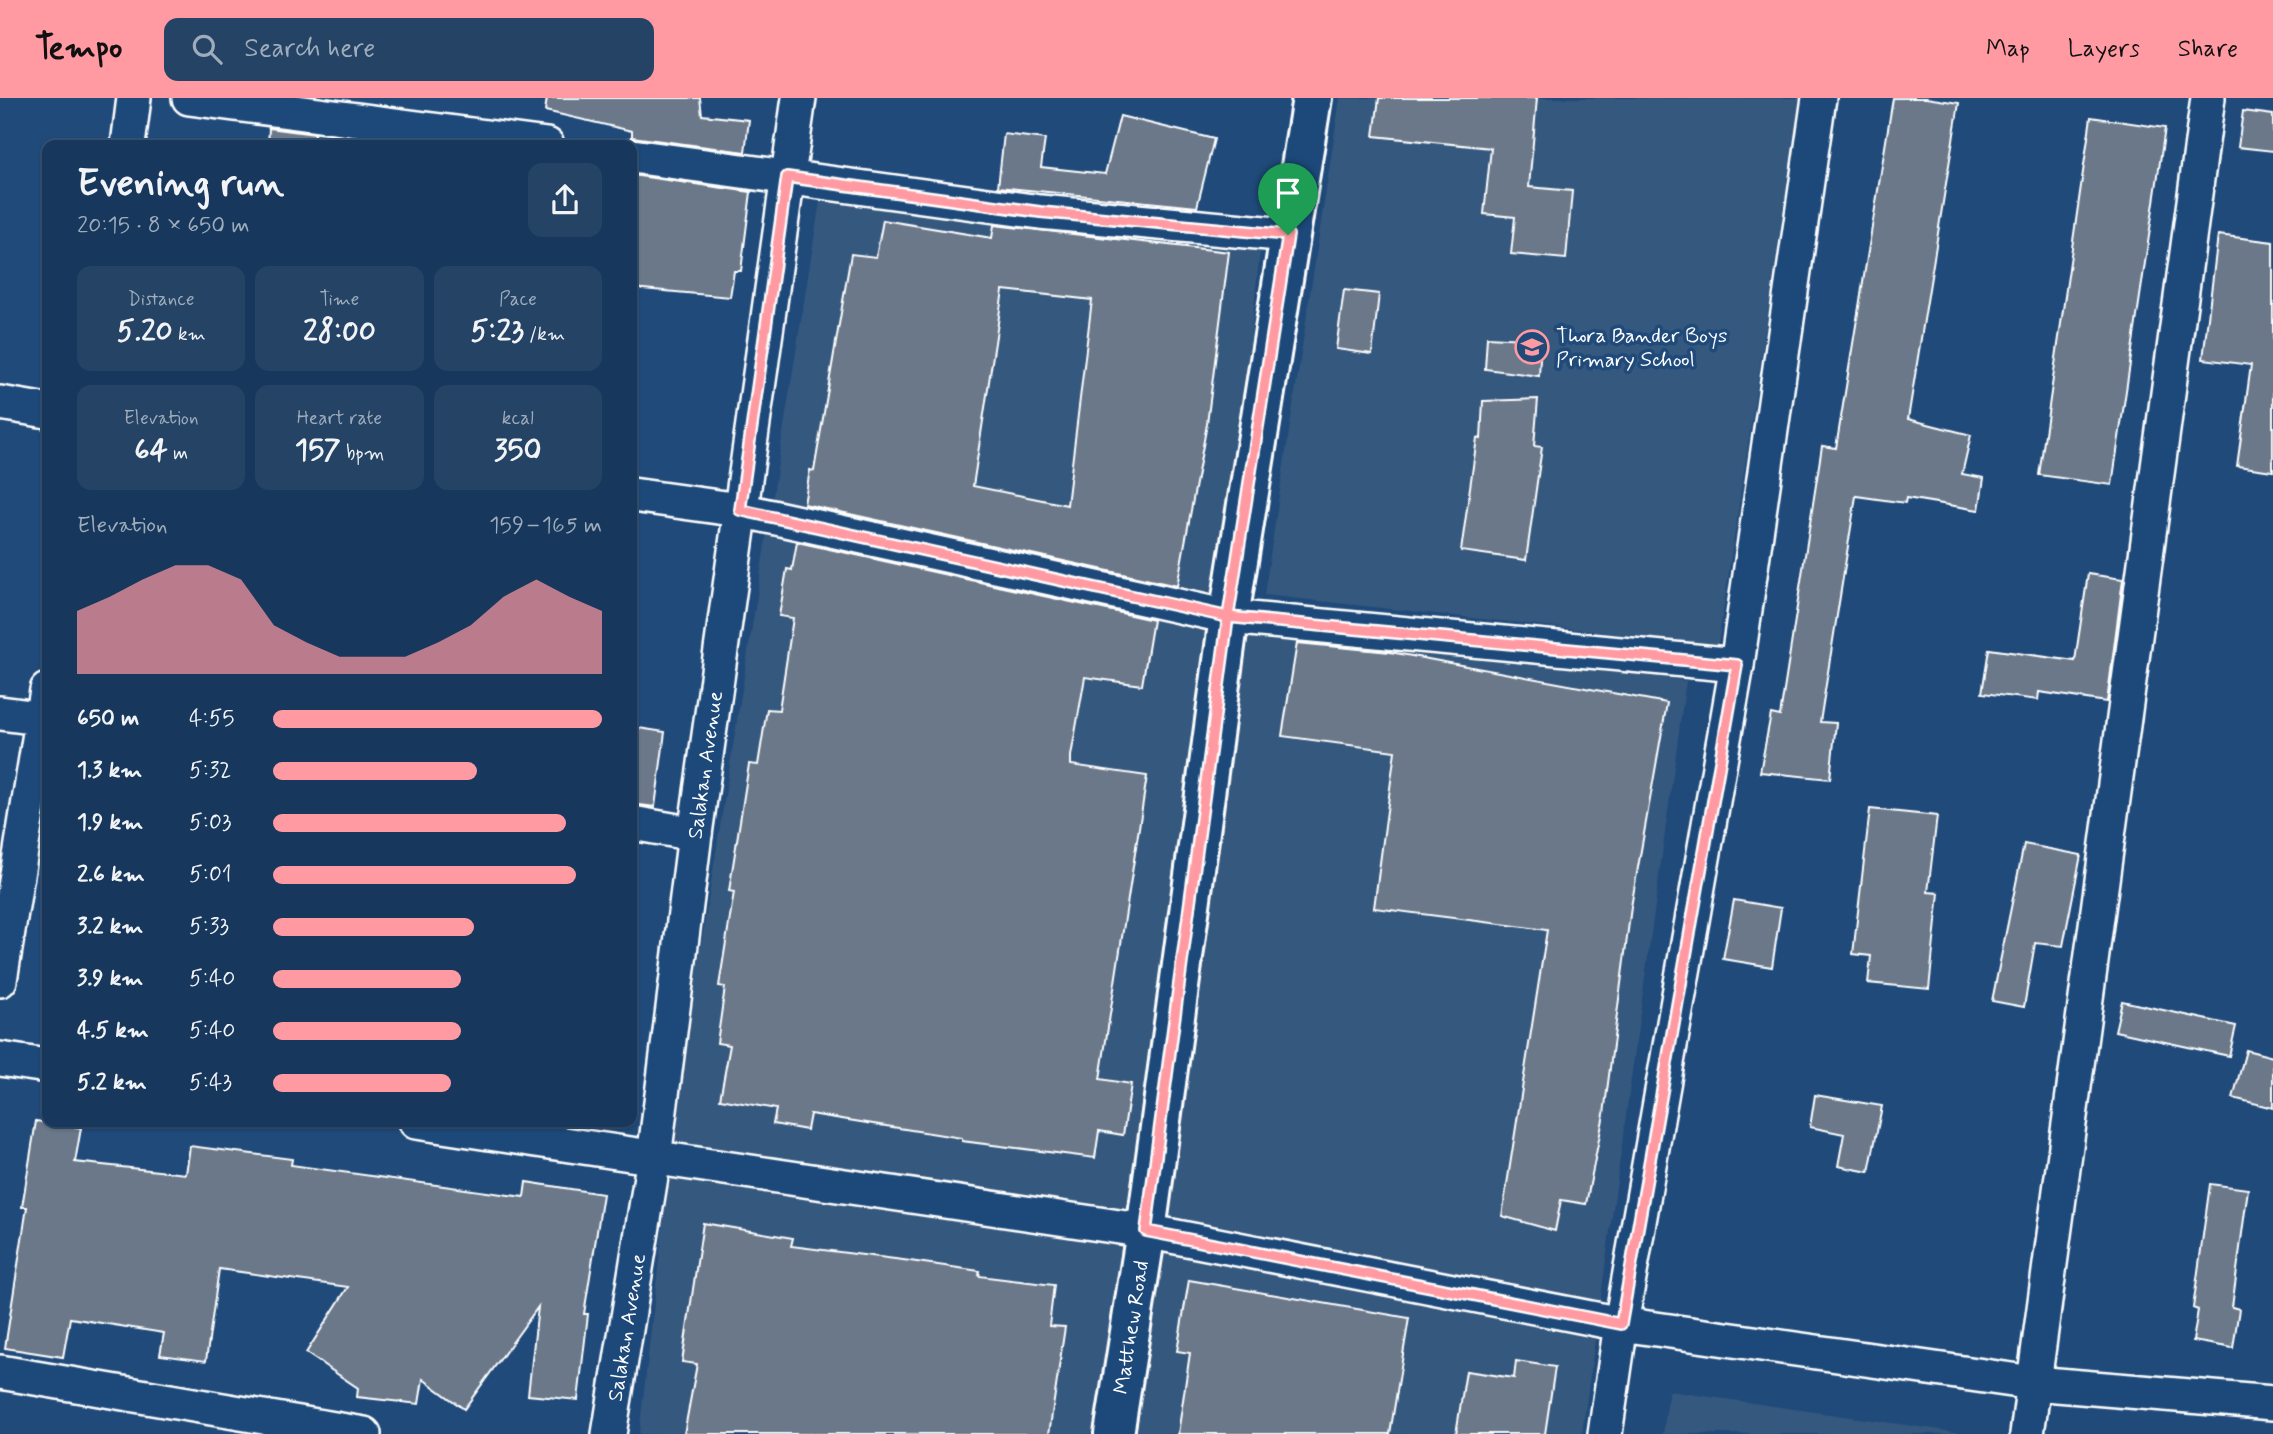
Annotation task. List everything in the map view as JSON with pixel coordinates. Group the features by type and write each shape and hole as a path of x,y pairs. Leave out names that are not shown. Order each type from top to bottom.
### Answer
{"street":[{"path":"129,140 134,98"},
{"path":"189,98 509,140"},
{"name":"Salakan Avenue","path":"609,1434 654,1158 695,834 799,98"},
{"name":"Matthew Road","path":"1114,1434 1146,1231 1228,617 1312,98"},
{"path":"1605,1434 1621,1324 1737,665 1819,98"},
{"path":"2026,1434 2208,98"},
{"path":"637,157 1040,212 1288,235"},
{"path":"0,403 42,410"},
{"path":"637,496 740,510 1228,617 1737,665"},
{"path":"0,713 42,709"},
{"path":"0,980 42,733"},
{"path":"637,824 695,834"},
{"path":"0,1059 42,1065"},
{"path":"449,1127 1146,1231 1621,1324 2033,1383 2273,1403"},
{"path":"0,1372 364,1434"}],"shaded area":[{"name":"Thora Bander Boys Primary School","path":"1340,98 1800,98 1718,645 1264,595"},
{"path":"820,201 1261,241 1223,601 1686,681 1582,1434 639,1434 680,1077"},
{"path":"1669,1391 1969,1434 1663,1434"}],"building":[{"path":"547,98 700,98 702,115 749,120 745,152 632,137 632,131 545,111"},
{"path":"1379,98 1537,98 1529,187 1572,191 1566,259 1511,254 1515,217 1484,214 1491,148 1374,136"},
{"path":"1893,98 1926,98 1959,103 1908,419 1971,435 1962,474 1984,478 1979,510 1906,498 1905,503 1856,496 1820,722 1836,723 1830,779 1760,772 1771,714 1780,716 1822,446 1836,448"},
{"path":"2243,111 2273,115 2273,151 2238,147"},
{"path":"1120,116 1214,139 1197,207 998,187 1004,134 1045,139 1041,167 1105,174"},
{"path":"2091,117 2165,128 2112,485 2039,475"},
{"path":"269,128 315,134 314,140 268,140"},
{"path":"637,176 751,192 741,271 734,271 730,297 637,288"},
{"path":"883,220 992,238 994,225 1229,252 1207,424 1177,586 804,504 810,470 814,471 851,254 876,257","holes":["1003,290 1092,300 1067,505 973,486"]},
{"path":"2218,235 2273,242 2273,471 2237,466 2251,365 2203,359"},
{"path":"1344,290 1379,294 1372,354 1336,349"},
{"path":"1487,337 1541,340 1539,376 1485,369"},
{"path":"1538,399 1534,446 1542,447 1526,560 1461,551 1477,438 1481,439 1483,401"},
{"path":"797,542 1153,620 1142,685 1085,677 1071,756 1071,765 1147,776 1100,1079 1131,1084 1123,1135 1099,1131 1095,1158 962,1141 962,1138 810,1114 807,1130 773,1124 776,1109 720,1099 730,1045 717,1043 725,987 719,986 734,892 729,891 749,764 758,765 767,709 779,710 793,618 779,616 787,569 792,570"},
{"path":"2088,574 2123,579 2107,702 2039,692 2038,700 1982,693 1989,649 2075,661"},
{"path":"1297,643 1390,652 1667,703 1631,907 1604,1114 1586,1204 1561,1200 1555,1231 1502,1216 1547,930 1374,908 1395,751 1282,736"},
{"path":"637,728 665,732 655,807 637,805"},
{"path":"1870,809 1937,816 1928,892 1939,893 1929,989 1868,983 1871,956 1853,954"},
{"path":"2024,844 2081,855 2063,946 2035,943 2024,1007 1992,1001"},
{"path":"1734,900 1781,908 1772,967 1723,959"},
{"path":"2122,1001 2236,1026 2229,1056 2115,1031"},
{"path":"2246,1050 2273,1057 2273,1108 2233,1098"},
{"path":"1815,1095 1882,1106 1869,1172 1838,1166 1844,1134 1810,1127"},
{"path":"36,1121 42,1122 42,1127 81,1128 75,1162 186,1174 190,1146 292,1159 291,1165 524,1197 526,1182 603,1194 584,1314 588,1314 578,1400 528,1395 538,1307 464,1409 423,1379 419,1404 357,1397 358,1388 306,1353 348,1287 219,1269 206,1361 160,1355 164,1333 70,1318 63,1357 5,1348 27,1207 22,1207"},
{"path":"2210,1184 2248,1189 2232,1307 2239,1309 2233,1348 2193,1341 2198,1310 2193,1308"},
{"path":"703,1223 793,1238 791,1246 980,1271 979,1276 1054,1285 1049,1326 1065,1327 1049,1434 684,1434 697,1364 682,1362"},
{"path":"1189,1280 1409,1318 1390,1434 1178,1434 1190,1353 1177,1351"},
{"path":"1516,1361 1555,1367 1545,1434 1456,1434 1466,1371 1514,1378"}],"place":[{"name":"Thora Bander Boys Primary School","path":"1532,347"}],"route":[{"path":"1288,235 1040,212 787,177 740,510 1228,617 1146,1231 1621,1324 1737,665 1228,617 1288,235"}]}
